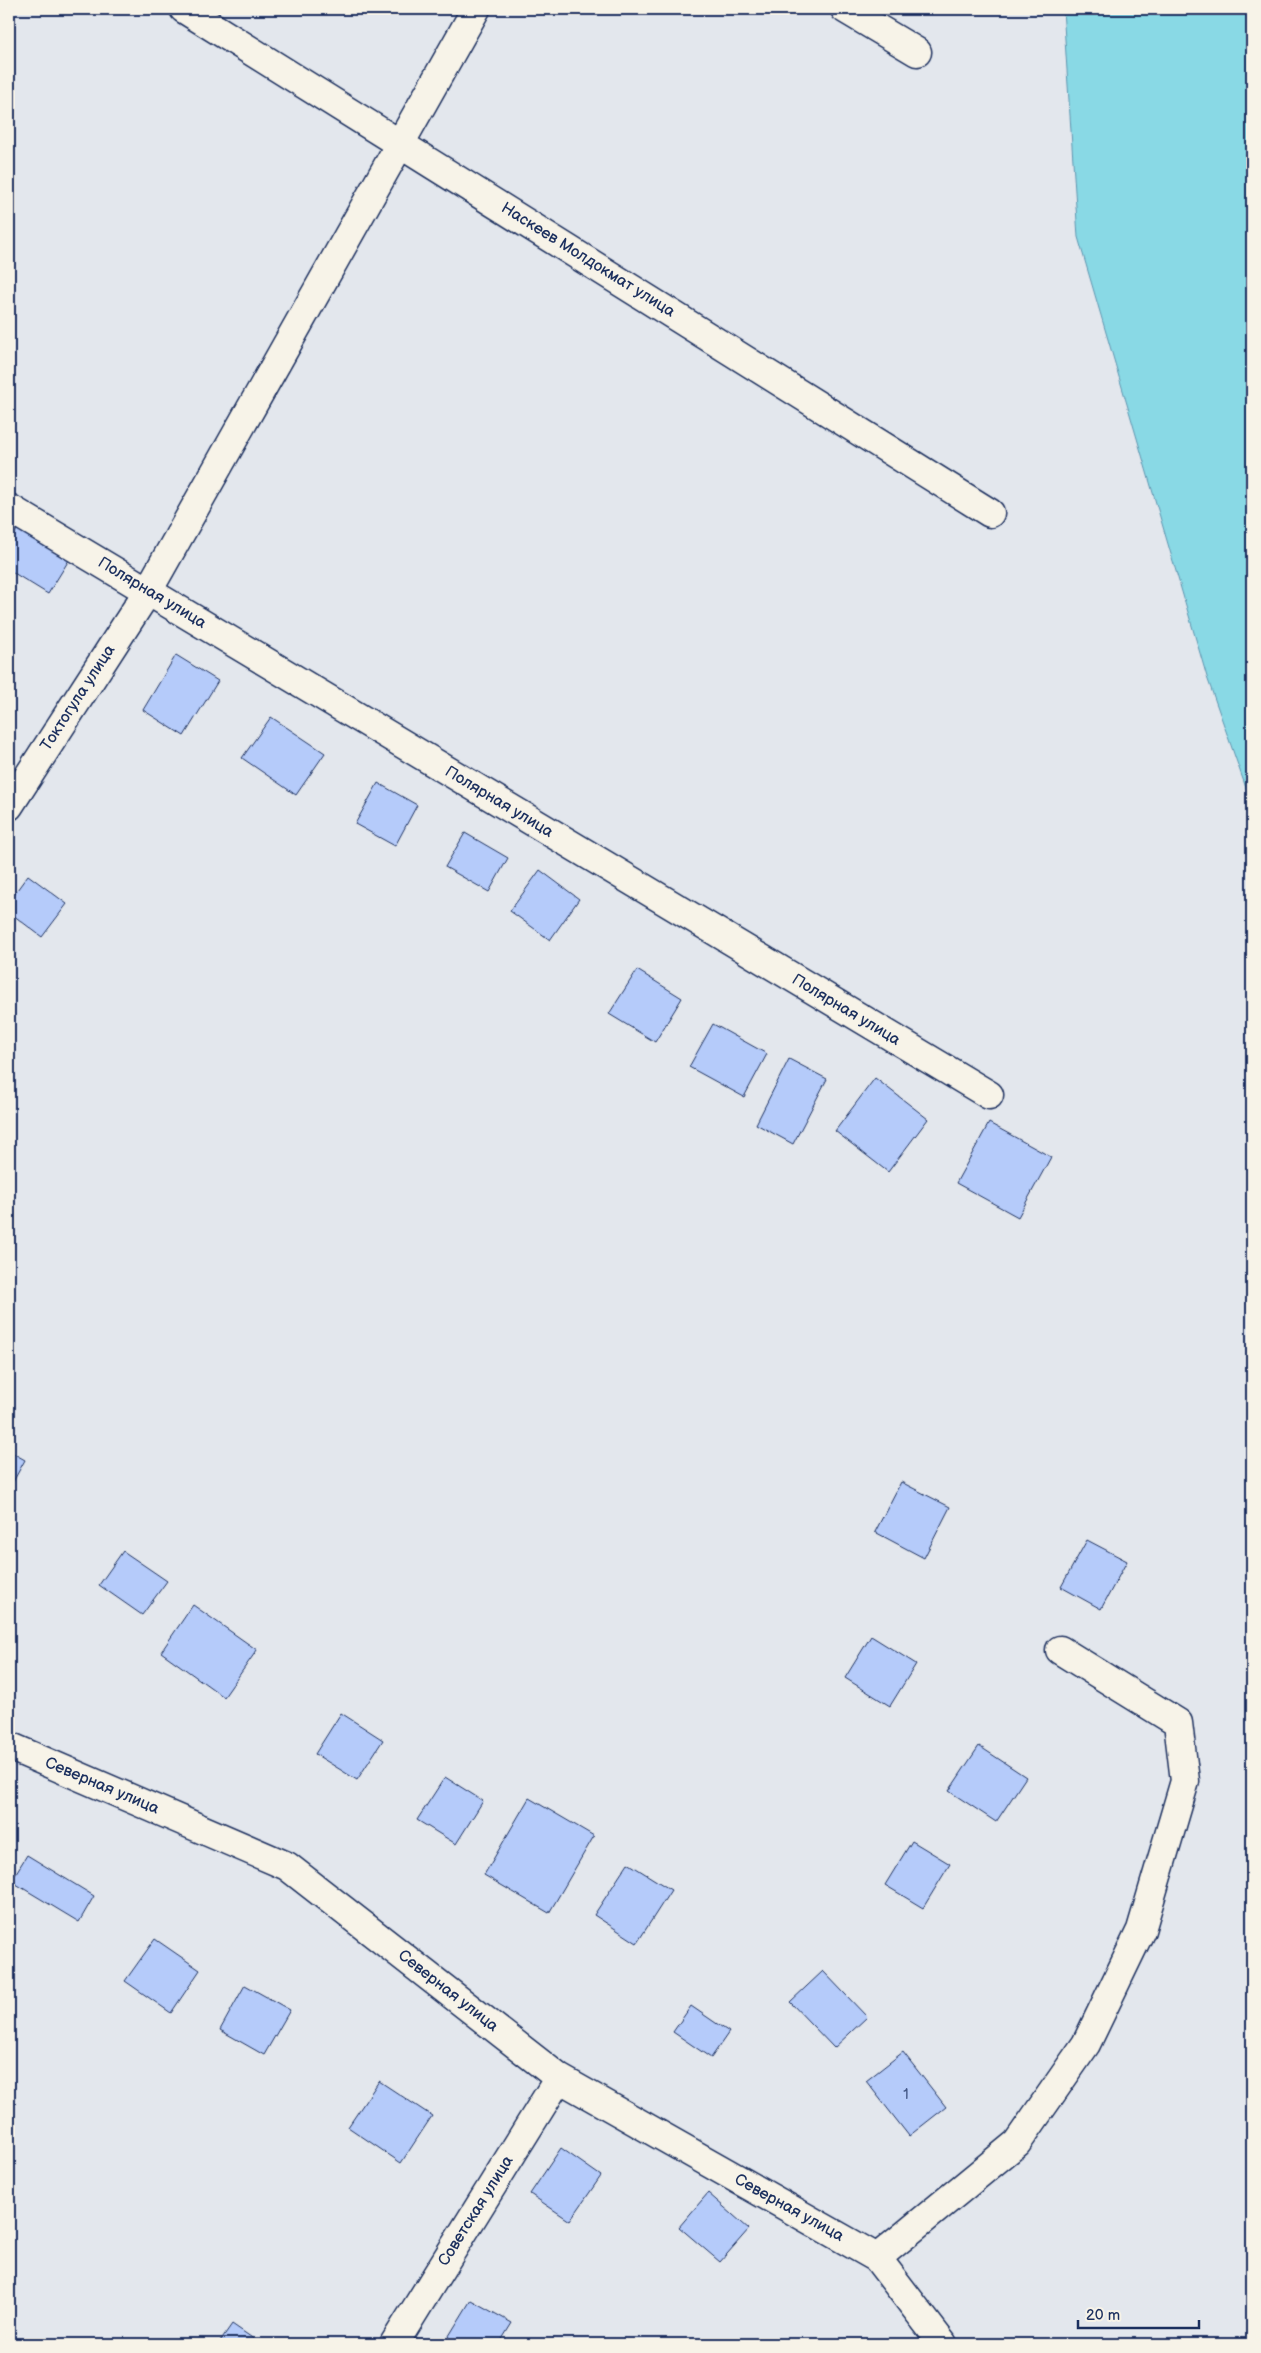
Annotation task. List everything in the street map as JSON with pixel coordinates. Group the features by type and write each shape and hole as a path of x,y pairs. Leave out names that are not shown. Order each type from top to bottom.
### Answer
{"street":[{"name":"Наскеев Молдокмат улица","path":"184,9 400,142 990,513"},
{"name":"Токтогула улица","path":"9,806 148,591 476,9"},
{"path":"845,9 917,52"},
{"name":"Полярная улица","path":"9,508 989,1096"},
{"path":"943,2344 877,2258 1016,2143 1086,2044 1141,1930 1185,1781 1178,1723 1060,1650"},
{"name":"Северная улица","path":"9,1746 287,1866 559,2078 877,2258"},
{"name":"Советская улица","path":"394,2344 559,2078"}],"water":[{"path":"1063,9 1252,9 1252,805 1207,677 1078,237"},
{"path":"1252,1414 1252,1522 1249,1453"}],"building":[{"path":"18,528 69,560 48,594 9,570 9,543"},
{"path":"176,655 218,681 184,736 143,710"},
{"path":"271,717 325,753 296,795 242,758"},
{"path":"378,783 417,805 395,846 355,824"},
{"path":"465,833 508,858 489,892 445,867"},
{"path":"540,870 579,899 550,940 510,911"},
{"path":"28,875 67,904 42,937 9,912 9,901"},
{"path":"637,970 682,998 655,1042 609,1014"},
{"path":"713,1024 767,1054 744,1097 689,1067"},
{"path":"789,1059 827,1079 793,1144 756,1124"},
{"path":"875,1078 928,1119 888,1172 835,1131"},
{"path":"989,1123 1051,1157 1018,1217 956,1183"},
{"path":"9,1451 25,1460 9,1489"},
{"path":"901,1482 950,1507 924,1558 875,1532"},
{"path":"1087,1540 1127,1561 1101,1609 1061,1587"},
{"path":"123,1551 167,1581 142,1615 99,1585"},
{"path":"193,1605 257,1650 224,1697 161,1652"},
{"path":"871,1636 916,1664 890,1706 845,1678"},
{"path":"341,1713 383,1740 357,1780 315,1754"},
{"path":"979,1746 1026,1777 996,1822 949,1791"},
{"path":"445,1777 483,1801 456,1844 417,1820"},
{"path":"529,1798 594,1836 549,1913 484,1875"},
{"path":"912,1841 950,1864 923,1908 885,1885"},
{"path":"27,1855 94,1896 79,1922 11,1881"},
{"path":"628,1863 671,1890 637,1943 594,1915"},
{"path":"155,1939 200,1970 171,2013 125,1981"},
{"path":"823,1971 867,2017 834,2048 790,2002"},
{"path":"245,1985 290,2010 264,2055 220,2030"},
{"path":"691,2006 729,2032 711,2058 673,2032"},
{"path":"903,2052 946,2107 909,2136 866,2081"},
{"path":"379,2081 432,2116 401,2163 348,2127"},
{"path":"561,2148 601,2176 570,2221 530,2194"},
{"path":"708,2193 749,2229 720,2262 679,2227"},
{"path":"471,2300 512,2323 499,2344 444,2344"},
{"path":"232,2324 261,2344 218,2344"}]}
